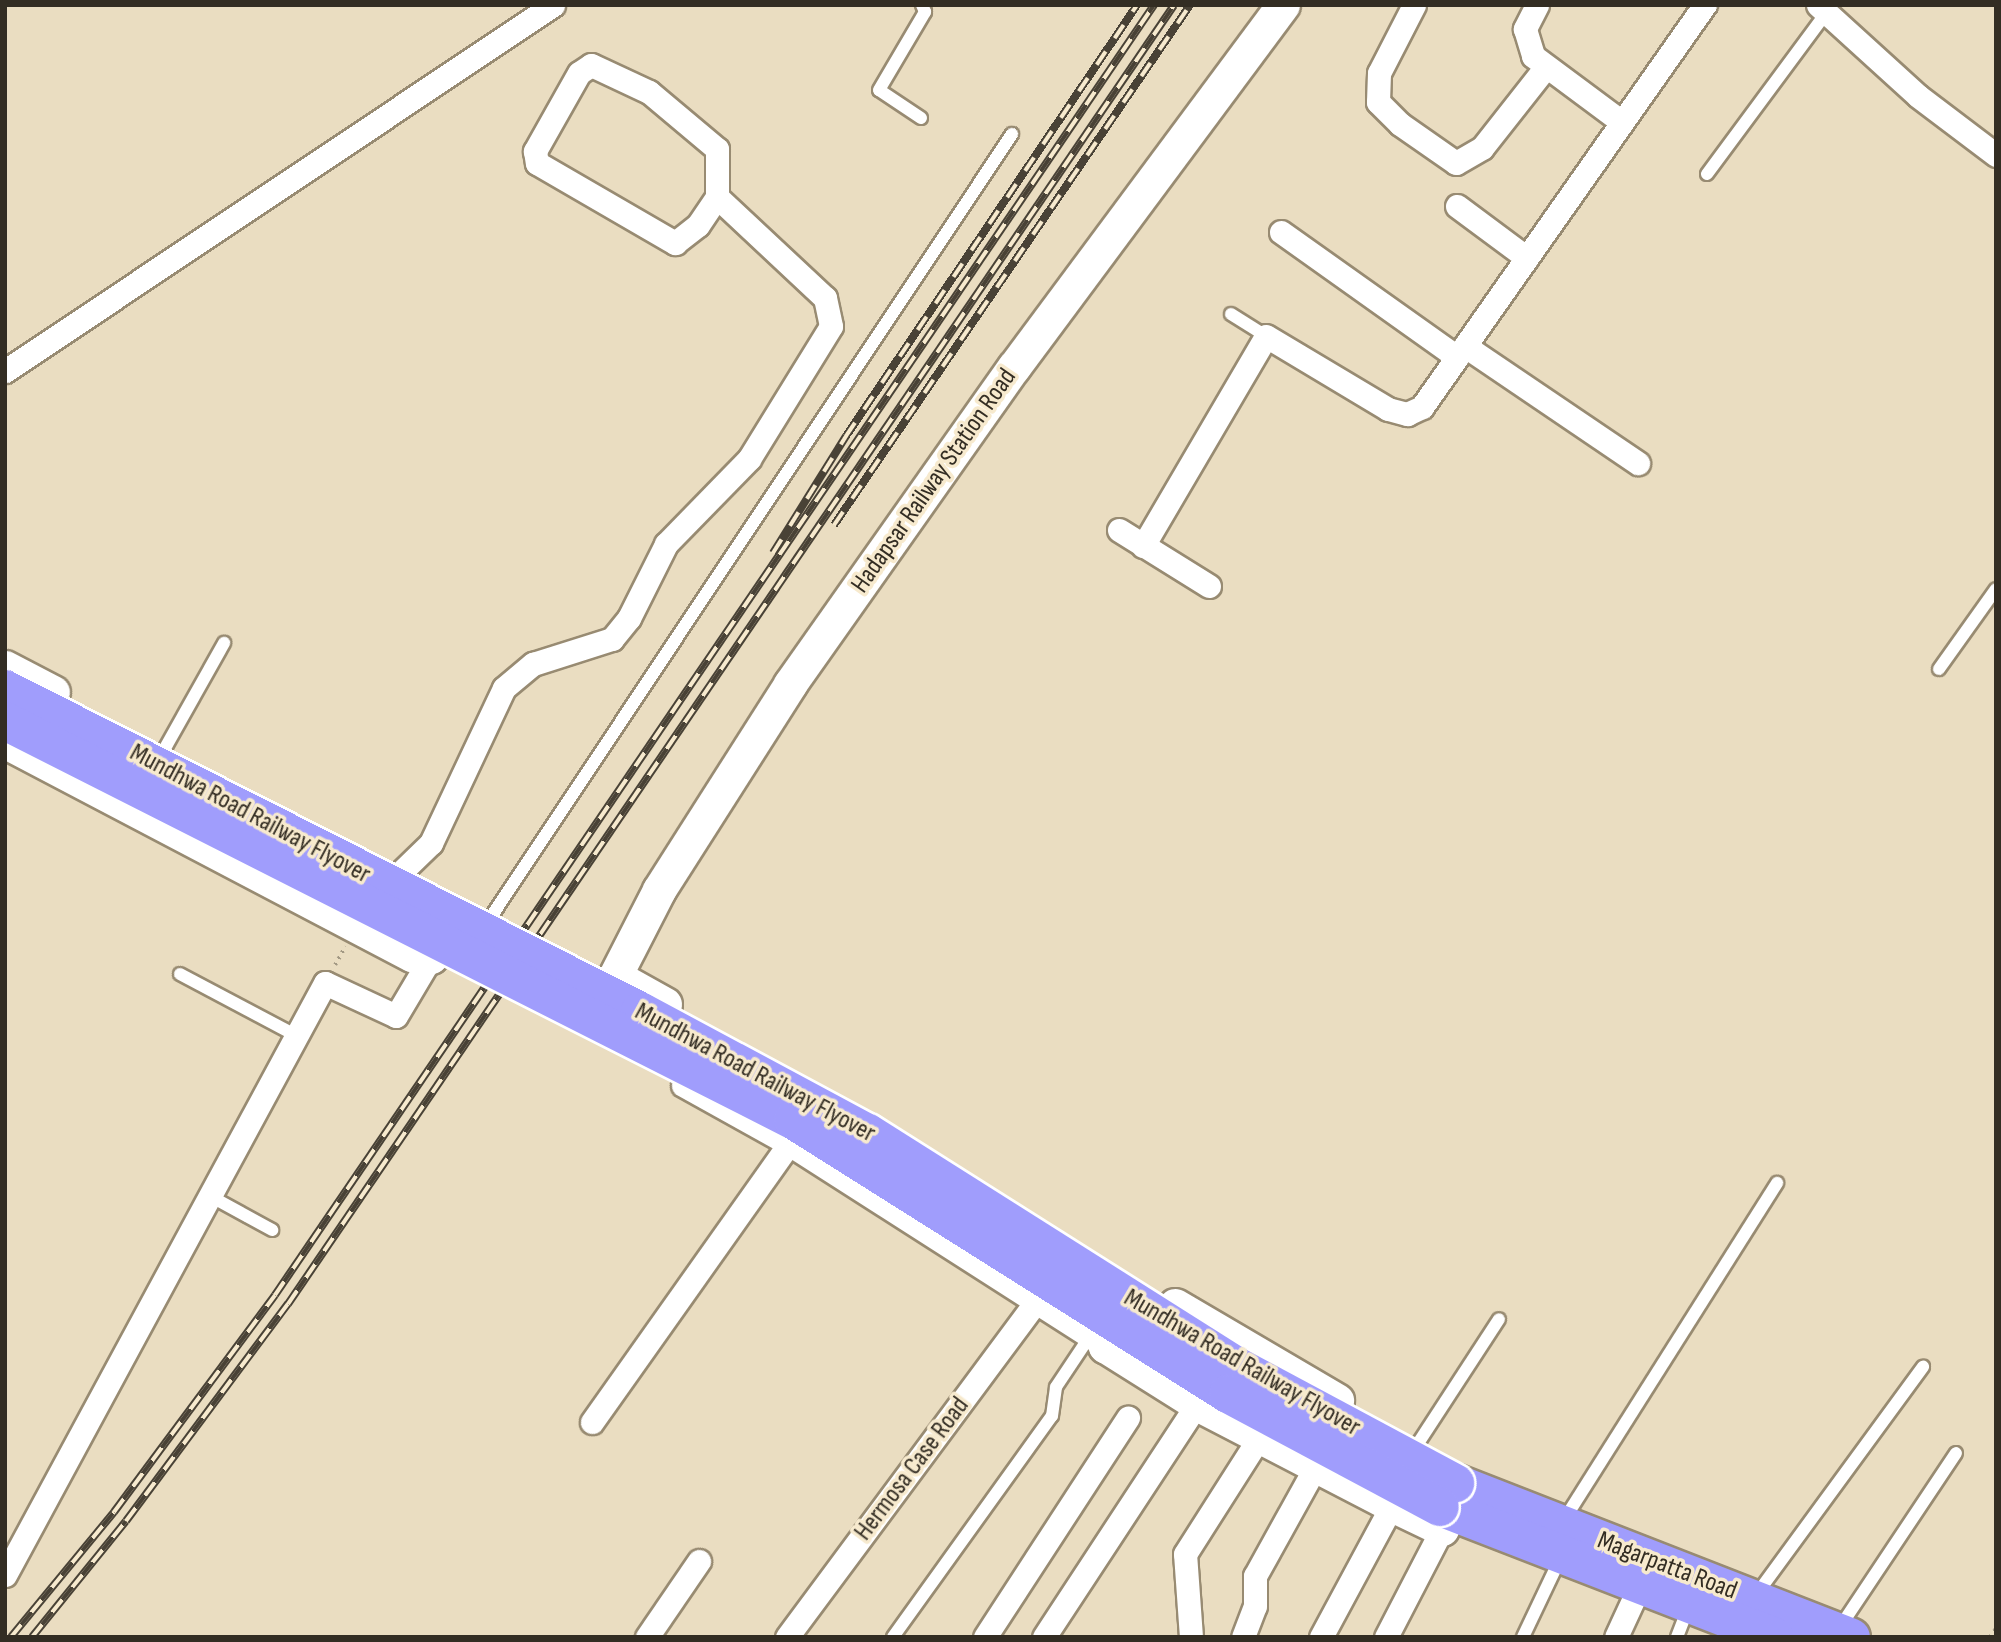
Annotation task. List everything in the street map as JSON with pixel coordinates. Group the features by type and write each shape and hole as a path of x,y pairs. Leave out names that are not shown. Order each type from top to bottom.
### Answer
{"highway":[{"name":"Mundhwa Road Railway Flyover","path":"5,689 640,1011 868,1133 1459,1508"},
{"name":"Mundhwa Road Railway Flyover","path":"5,721 793,1120 1228,1395 1459,1508"},
{"name":"Magarpatta Road","path":"1459,1508 1561,1540 1758,1620"},
{"name":"Magarpatta Road","path":"1561,1540 1640,1585 1683,1620 1758,1620 1844,1634"}],"street":[{"path":"5,371 553,5"},
{"name":"Hadapsar Railway Station Road","path":"1143,1285 834,1096 615,976 659,890 790,684 1014,367 1283,5"},
{"path":"1414,5 1378,73 1378,102 1400,124 1457,163 1482,148 1545,68"},
{"path":"1537,5 1525,29 1526,44 1545,68 1622,122"},
{"path":"1143,546 1266,336 1388,409 1407,414 1422,407 1705,5"},
{"path":"1826,8 1919,96 1993,148"},
{"path":"398,875 431,843 504,688 533,664 612,639 629,618 666,544 749,459 831,326 825,298 717,197 717,149 649,92 591,65 579,74 535,151 537,163 675,243 698,225 717,197"},
{"path":"1457,206 1527,258"},
{"path":"1281,232 1461,352 1637,463"},
{"path":"1119,530 1209,586"},
{"path":"5,667 398,875 456,910 396,1016 325,983 5,1575"},
{"path":"96,789 125,731"},
{"path":"5,742 355,927 412,955 431,957"},
{"path":"596,1040 789,1144 1197,1404 1259,1438 1392,1505 1459,1508"},
{"path":"592,1422 789,1144"},
{"path":"1098,1341 1143,1285 1464,1471 1459,1508 1387,1637"},
{"name":"Hermosa Case Road","path":"788,1637 1036,1302"},
{"path":"1044,1637 1197,1404"},
{"path":"985,1637 1128,1418"},
{"path":"1191,1637 1185,1554 1259,1438"},
{"path":"1243,1637 1255,1606 1255,1576 1316,1466"},
{"path":"1321,1637 1392,1505"},
{"path":"647,1637 699,1561"},
{"path":"1616,1637 1640,1585"}],"lane":[{"path":"921,118 879,90 925,12 922,5"},
{"path":"1707,174 1826,8"},
{"path":"431,957 452,958 473,944 1012,134"},
{"path":"1231,314 1266,336"},
{"path":"1939,668 1996,589"},
{"path":"164,750 224,643"},
{"path":"180,974 297,1036"},
{"path":"1523,1637 1561,1540 1777,1183"},
{"path":"210,1196 272,1230"},
{"path":"1417,1445 1499,1319"},
{"path":"893,1637 1052,1416 1056,1387 1098,1341"},
{"path":"1758,1620 1923,1367"},
{"path":"1844,1634 1956,1453"}],"path":[{"path":"325,983 355,927"},
{"path":"1990,1637 1996,1628"}],"railway":[{"path":"773,553 846,436 1137,5"},
{"path":"11,1637 114,1512 275,1295 1154,5"},
{"path":"32,1637 126,1521 288,1304 1174,5"},
{"path":"834,525 1190,5"}]}
